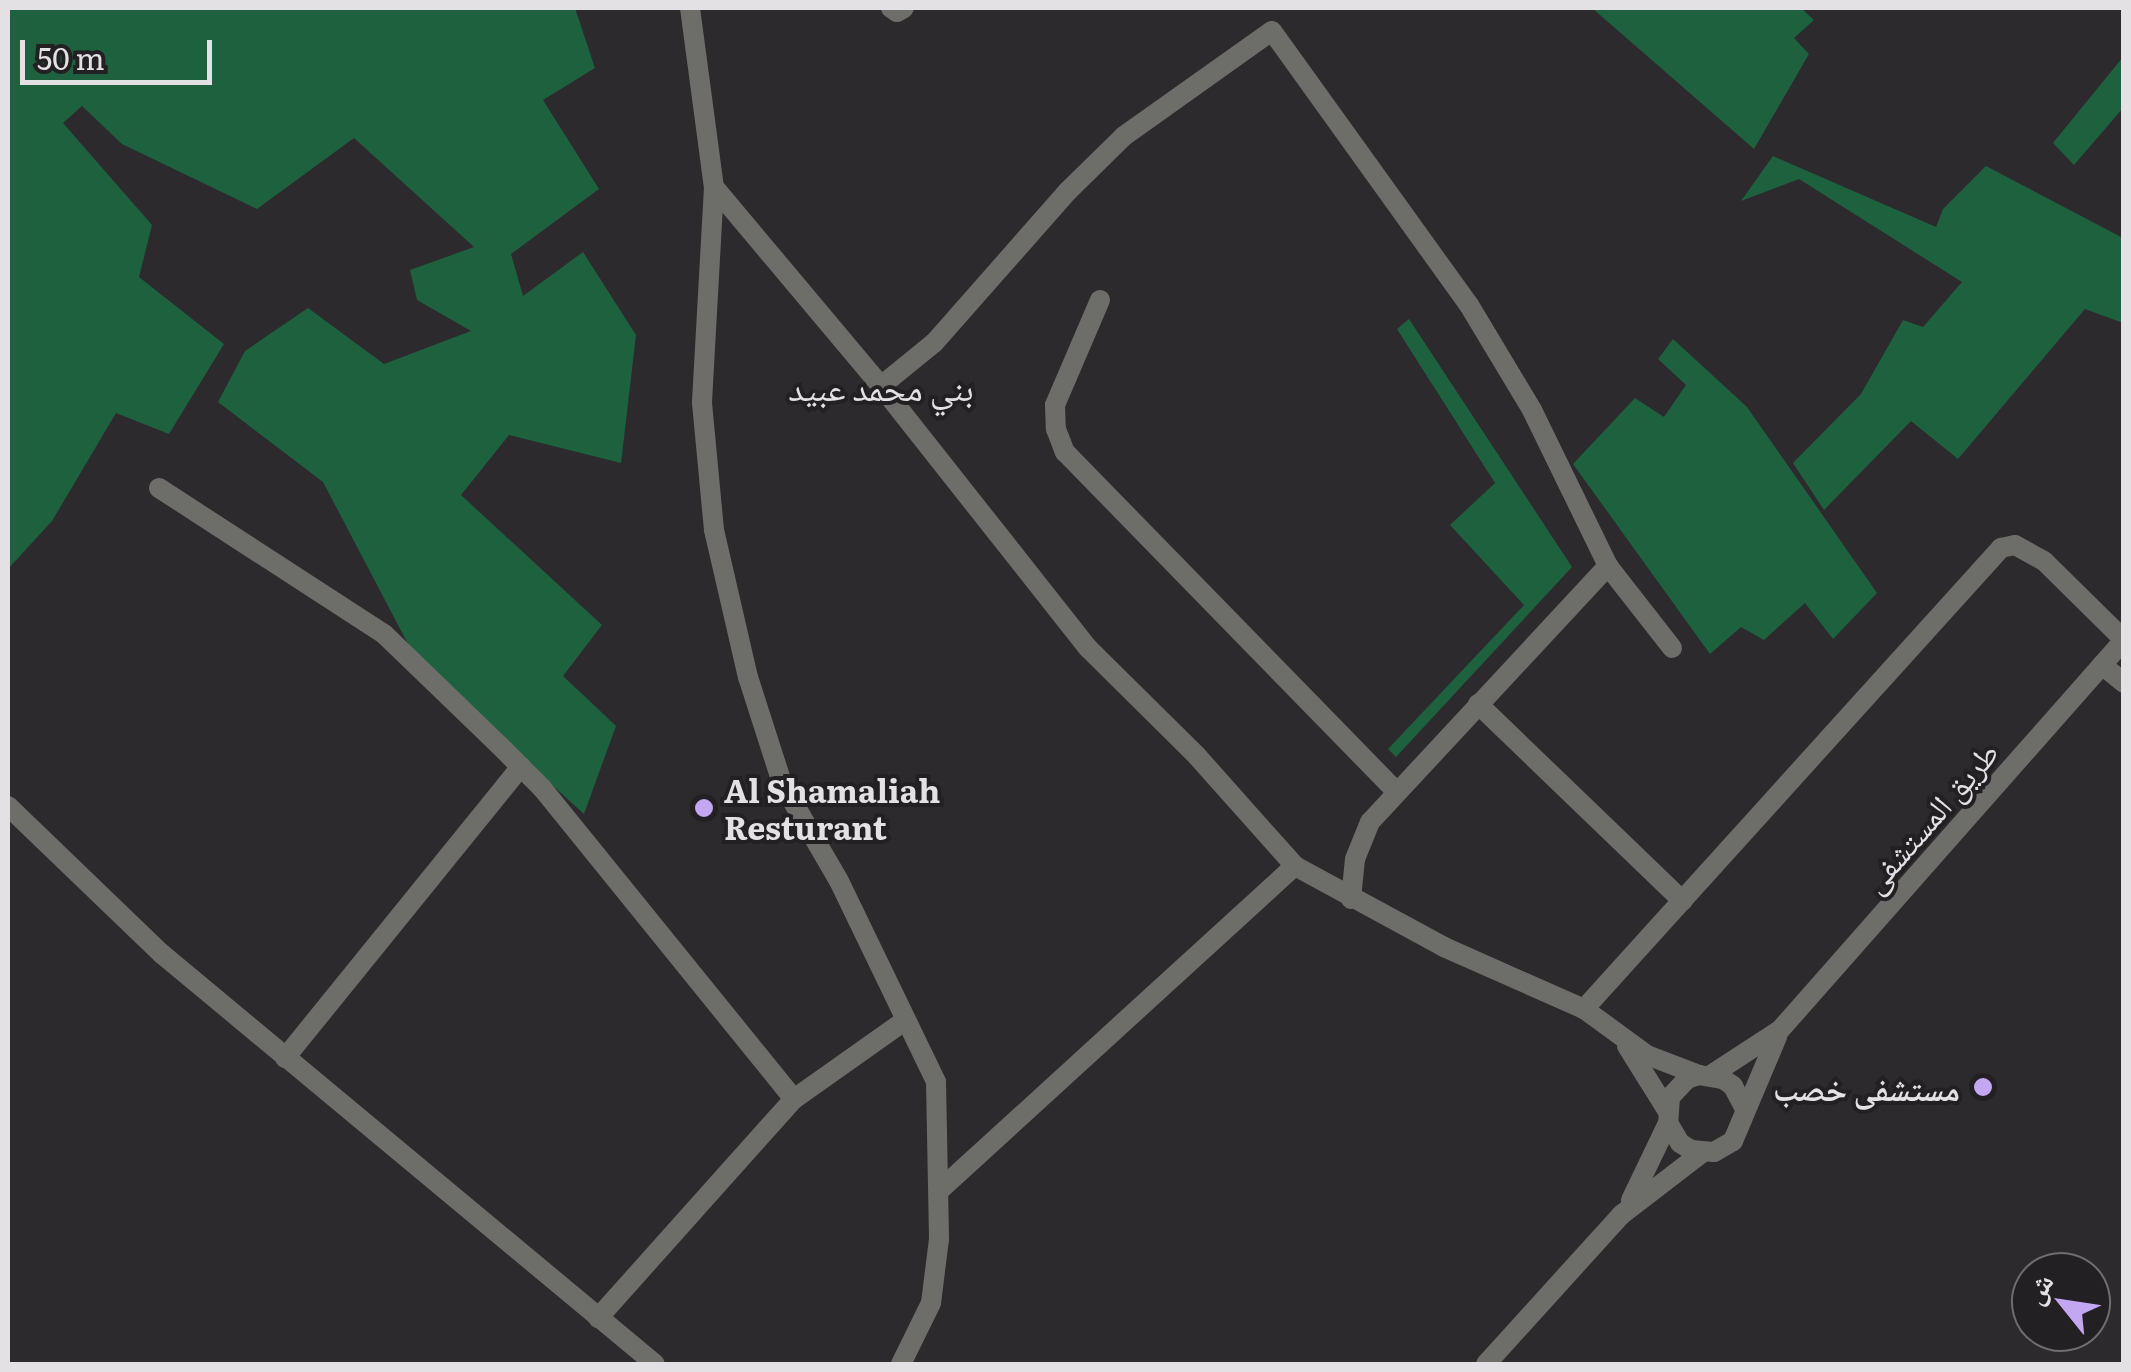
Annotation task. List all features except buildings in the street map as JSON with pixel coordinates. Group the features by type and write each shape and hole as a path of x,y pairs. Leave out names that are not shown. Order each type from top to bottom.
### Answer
{"street":[{"path":"690,8 714,187 702,403 714,530 748,677 782,783 839,881 936,1082 942,1188 931,1303 901,1364"},
{"path":"891,8 897,12 904,8"},
{"path":"880,386 934,344 1068,191 1124,136 1272,31 1469,305 1532,410 1608,566 1672,648"},
{"path":"714,187 880,386 1088,648 1197,756 1296,866 1351,899 1584,1008 1623,1041 1733,1086 1744,1107 1744,1123 1733,1142 1703,1152 1622,1214"},
{"path":"1100,300 1055,405 1056,430 1065,452 1396,791"},
{"path":"160,488 384,634 522,768 794,1098"},
{"path":"1584,1008 2001,548 2015,546 2044,561 2124,640"},
{"path":"1351,899 1354,859 1370,822 1608,566"},
{"name":"طريق المستشفى","path":"1744,1107 1780,1030 2124,640"},
{"path":"2102,664 2124,683"},
{"path":"1478,704 1683,902"},
{"path":"285,1058 522,768"},
{"path":"8,806 162,954 655,1364"},
{"path":"942,1188 1296,866"},
{"path":"598,1318 794,1098 904,1022"},
{"name":"طريق المستشفى","path":"1706,1075 1780,1030"},
{"path":"1623,1041 1680,1143 1703,1152"},
{"path":"1492,1362 1622,1214 1648,1170 1677,1087 1706,1075"}],"green space":[{"path":"8,8 575,8 595,68 543,100 599,189 511,254 523,296 583,252 636,335 621,463 509,435 461,495 602,625 563,676 616,726 584,814 418,663 323,482 218,402 245,351 308,308 384,364 471,331 417,300 410,270 474,247 354,138 257,209 122,144 82,106 63,123 152,225 139,277 224,344 169,434 116,413 52,521 8,569"},
{"path":"1592,8 1801,8 1814,20 1794,38 1809,54 1754,149"},
{"path":"2123,57 2123,108 2074,165 2053,143"},
{"path":"1773,156 1936,227 1943,209 1986,166 2123,238 2123,323 2085,309 1958,459 1911,421 1824,510 1793,463 1861,394 1903,320 1923,327 1962,282 1799,179 1741,201"},
{"path":"1409,319 1572,567 1396,757 1388,749 1524,605 1450,525 1495,483 1397,329"},
{"path":"1673,339 1747,407 1877,593 1833,639 1805,603 1764,640 1741,627 1710,654 1573,464 1635,398 1664,417 1686,385 1658,359"}],"place":[{"name":"Al Shamaliah Resturant","path":"704,808"},
{"name":"مستشفى خصب","path":"1983,1087"}],"district":[{"name":"بني محمد عبيد","path":"881,386"}]}
